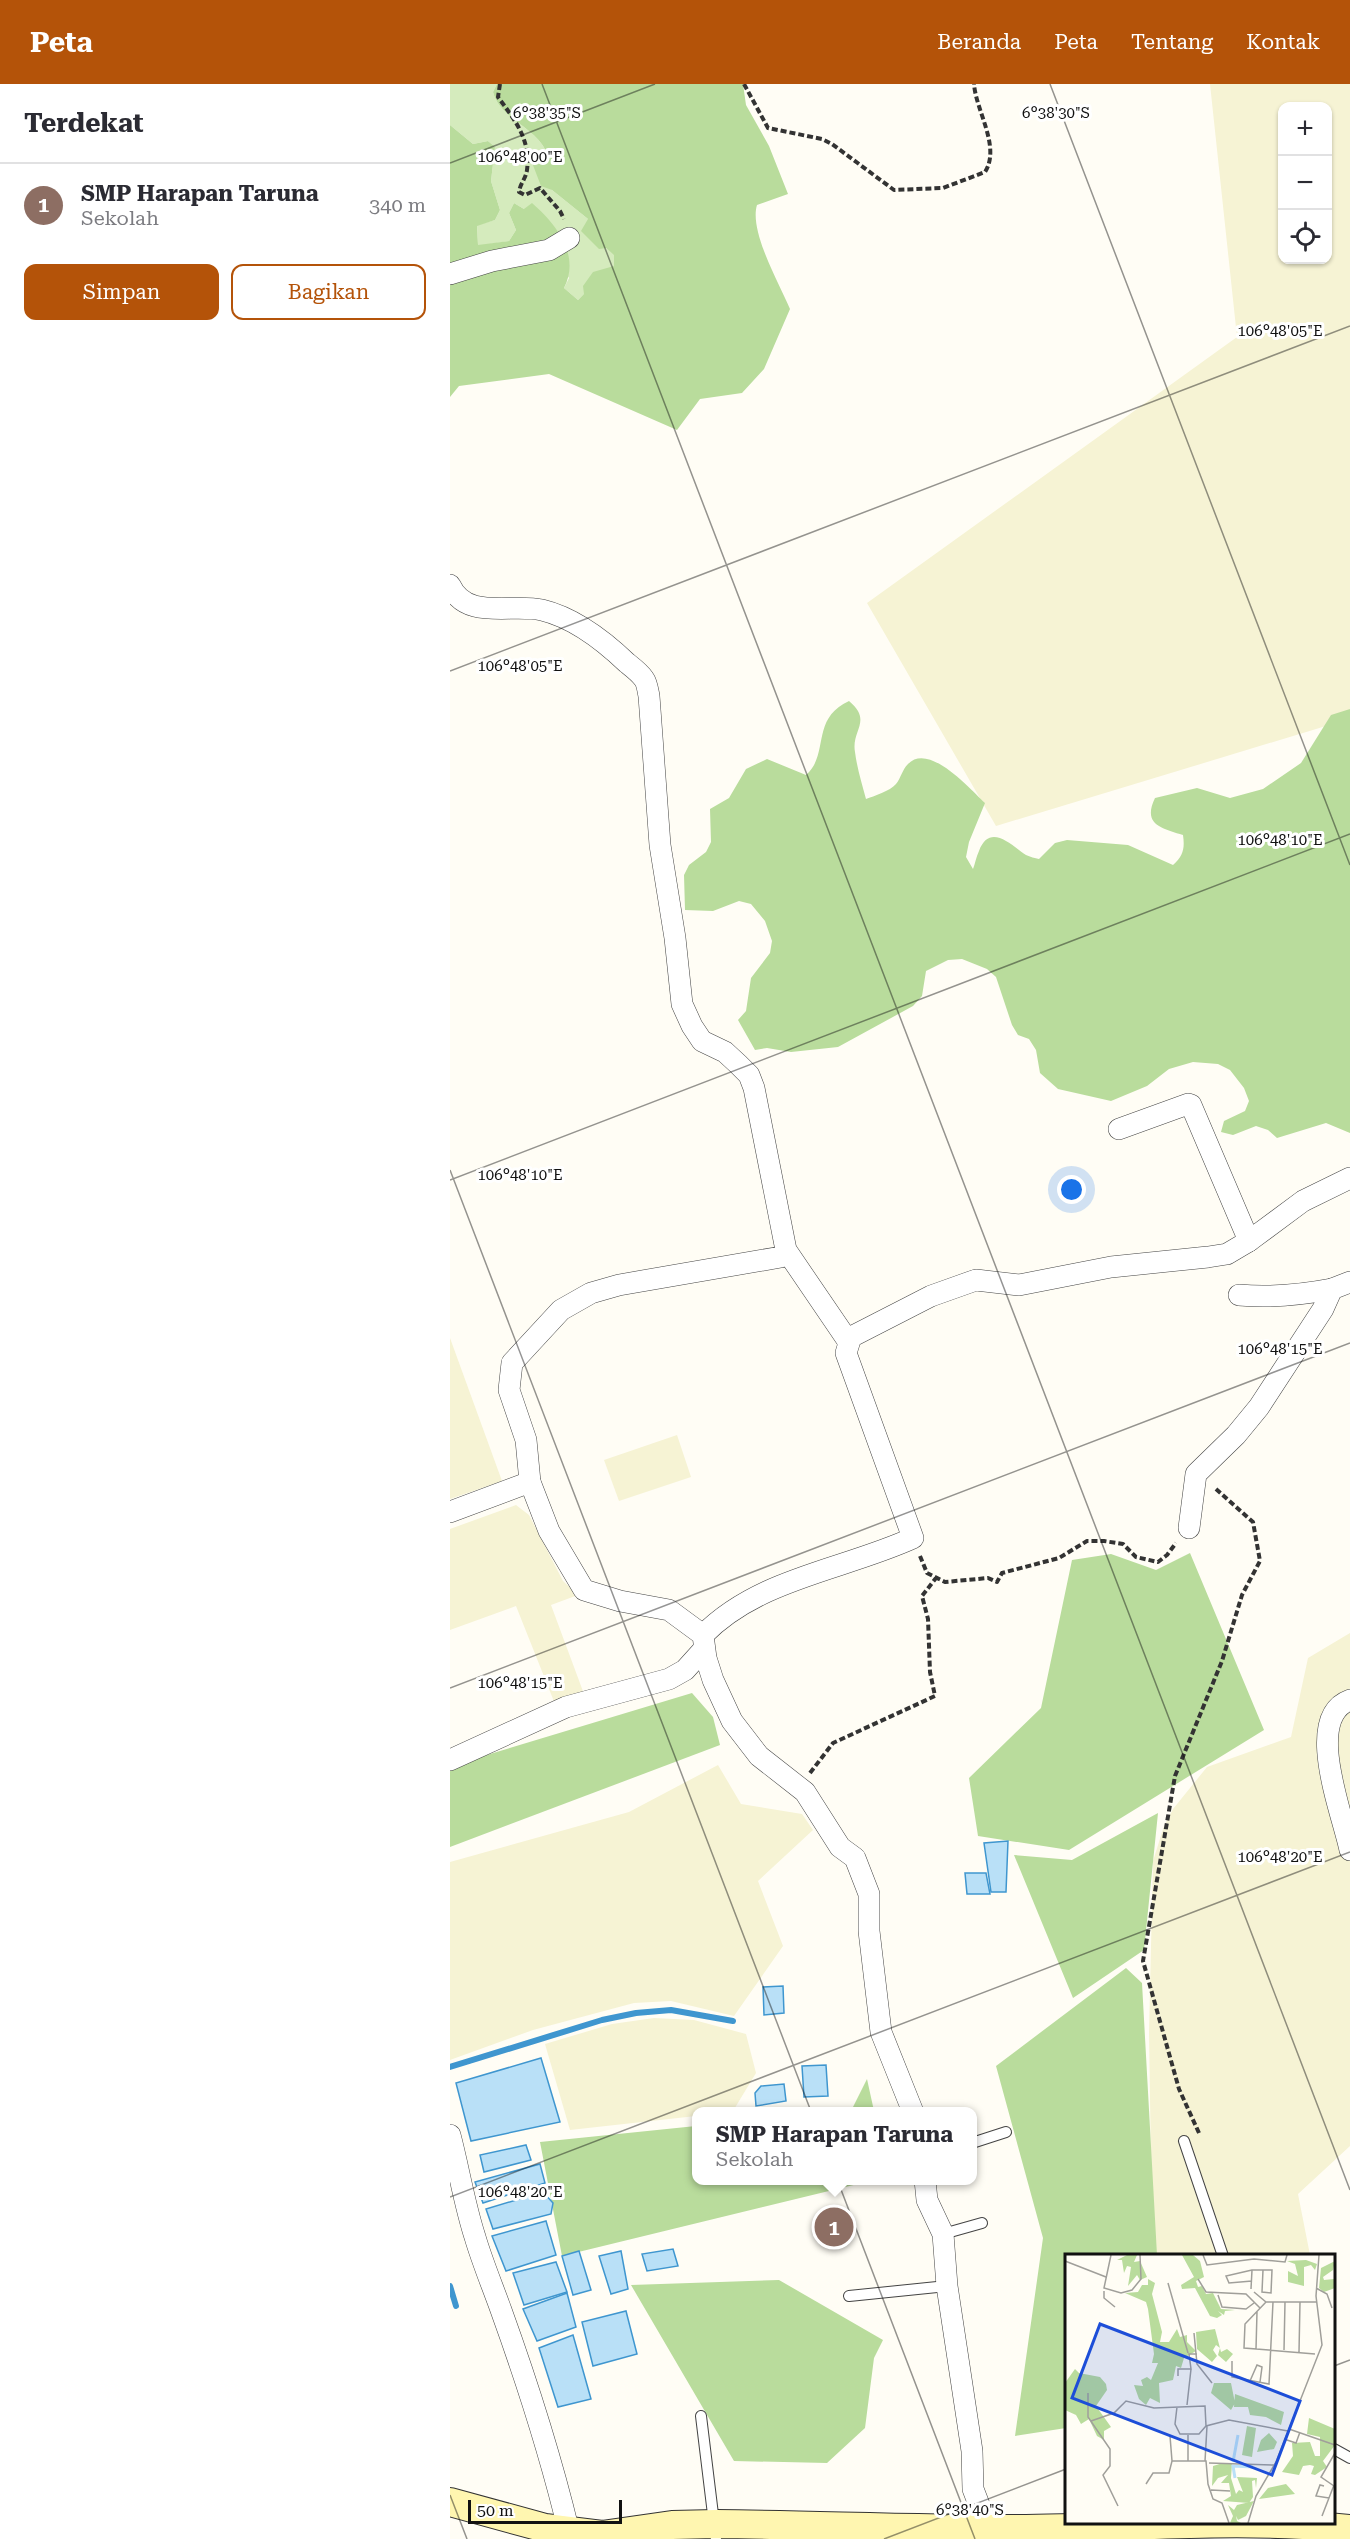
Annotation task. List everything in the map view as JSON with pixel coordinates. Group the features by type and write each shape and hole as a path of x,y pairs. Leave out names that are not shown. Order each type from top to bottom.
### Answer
{"main road":[{"path":"450,2502 545,2528 602,2535 716,2531 1002,2532 1167,2524 1305,2531 1350,2529"}],"street":[{"path":"450,274 492,261 549,250 569,238"},
{"path":"450,585 457,597 476,607 542,610 569,620 613,649 644,679 649,696 660,845 675,938 682,1004 702,1041 725,1053 749,1075 786,1250 848,1341"},
{"path":"1119,1130 1188,1104 1191,1105 1249,1241"},
{"path":"450,1760 566,1707 669,1679 685,1670 720,1618 740,1604 806,1575 848,1563 913,1538 846,1353 851,1336 931,1296 976,1280 1018,1285 1111,1267 1227,1254 1249,1241 1303,1201 1350,1178"},
{"path":"786,1250 781,1257 619,1285 591,1293 554,1317 520,1352 511,1369 509,1390 526,1440 526,1462 530,1482 549,1531 584,1590 620,1601 669,1610 704,1642 713,1680 732,1721 759,1756 806,1792 840,1847 855,1858 869,1894 869,1931 881,2032 911,2107"},
{"path":"1239,1295 1268,1298 1291,1297 1341,1285"},
{"path":"1189,1528 1196,1474 1236,1435 1259,1407 1341,1285"},
{"path":"450,1512 530,1482"},
{"path":"1349,1843 1327,1742 1329,1720 1342,1703 1350,1700"},
{"path":"450,2135 464,2200 475,2237 556,2480 569,2532"},
{"path":"925,2185 927,2200 943,2234 947,2286 972,2451 973,2488 983,2514 1002,2532"}],"lane":[{"path":"977,2141 1006,2132"},
{"path":"1184,2141 1222,2254"},
{"path":"943,2234 982,2223"},
{"path":"849,2296 947,2286"},
{"path":"701,2416 716,2531"},
{"path":"1335,2450 1350,2458"}],"path":[{"path":"500,84 498,97 519,125 527,155 527,170 519,192 525,195 540,188 560,211 567,224 569,238"},
{"path":"744,84 768,128 822,139 894,190 943,188 984,172 988,167 989,140 974,84"},
{"path":"1184,2141 1200,2135 1179,2089 1143,1961 1175,1776 1222,1661 1242,1595 1260,1562 1252,1522 1196,1474"},
{"path":"913,1538 927,1574 945,1582 988,1578 997,1582 1002,1573 1059,1558 1087,1541 1123,1544 1136,1557 1158,1562 1167,1555 1189,1528"},
{"path":"798,1784 812,1772 833,1743 935,1696 930,1672 927,1611 922,1596 936,1578"}],"shaded area":[{"path":"1210,84 1350,84 1350,709 1326,726 996,826 867,603 1237,337"},
{"path":"450,1338 502,1481 450,1499"},
{"path":"677,1435 691,1477 619,1501 604,1460"},
{"path":"516,1505 529,1515 563,1581 578,1595 551,1605 584,1694 555,1704 516,1606 450,1630 450,1529"},
{"path":"1350,1633 1350,2146 1298,2194 1310,2254 1156,2254 1152,2231 1149,2032 1153,1861 1164,1826 1173,1809 1207,1767 1291,1737 1308,1658"},
{"path":"718,1765 741,1804 802,1814 813,1830 758,1881 783,1946 734,2016 671,2001 634,2003 533,2030 450,2060 450,1862 629,1812"},
{"path":"654,2018 694,2020 746,2034 756,2073 735,2107 692,2107 692,2116 570,2130 545,2044 612,2024"}],"green space":[{"path":"450,84 497,84 493,92 497,101 510,116 541,142 546,151 531,160 552,190 588,219 606,248 615,255 614,266 578,300 564,288 569,278 524,209 514,203 509,213 516,230 509,241 478,246 477,225 495,220 500,210 491,181 495,147 488,141 473,144 450,125"},
{"path":"497,84 743,84 746,105 769,146 788,194 757,205 756,216 757,229 766,257 790,309 764,369 742,393 700,399 677,430 549,374 459,386 450,397 450,125 473,144 488,141 495,147 491,181 500,210 495,220 477,226 478,245 509,241 516,230 509,213 514,203 524,209 532,203 550,220 563,241 570,264 564,288 578,300 584,294 583,286 593,272 614,266 614,255 606,248 599,249 581,231 588,219 552,190 541,186 531,160 546,151 541,142 510,116 497,101 493,92"},
{"path":"849,701 860,714 855,752 866,799 893,787 908,764 917,759 927,759 949,770 985,803 969,842 966,857 973,869 984,842 995,837 1008,842 1026,855 1039,859 1055,843 1067,840 1128,845 1173,865 1182,852 1183,835 1156,824 1151,814 1155,798 1197,788 1230,798 1263,789 1301,763 1331,715 1350,709 1350,1133 1326,1123 1277,1138 1268,1130 1256,1126 1233,1135 1221,1132 1224,1121 1245,1111 1249,1101 1244,1088 1230,1070 1218,1064 1193,1062 1169,1069 1147,1086 1111,1101 1058,1089 1040,1073 1036,1050 1029,1039 1018,1035 1012,1025 996,977 987,969 962,959 948,960 926,971 922,996 913,1006 838,1047 791,1052 767,1048 755,1050 738,1020 746,1011 751,978 770,953 772,941 765,921 751,904 739,901 713,911 685,910 684,875 689,865 706,852 711,842 710,809 729,798 746,769 767,759 806,775 813,767 817,757 829,717 837,708"},
{"path":"1190,1553 1264,1730 1069,1850 978,1836 969,1778 1041,1708 1072,1560 1111,1554 1156,1570"},
{"path":"692,1693 713,1717 720,1745 450,1847 450,1766"},
{"path":"1158,1813 1144,1950 1073,1998 1014,1855 1072,1860"},
{"path":"1126,1968 1142,1983 1157,2254 1065,2254 1065,2428 1015,2436 1043,2238 996,2066"},
{"path":"867,2079 873,2107 853,2107"},
{"path":"692,2126 692,2185 854,2185 562,2256 540,2142"},
{"path":"779,2280 883,2340 874,2358 865,2428 827,2463 734,2461 631,2285"}],"water":[{"path":"1008,1841 1006,1892 991,1892 984,1843"},
{"path":"965,1873 986,1873 990,1894 967,1894"},
{"path":"783,1986 784,2013 764,2015 763,1987"},
{"path":"541,2058 560,2122 471,2141 456,2083"},
{"path":"826,2065 828,2096 804,2097 802,2066"},
{"path":"784,2084 786,2101 756,2106 755,2093 761,2086"},
{"path":"526,2145 531,2160 484,2172 480,2155"},
{"path":"540,2164 545,2183 483,2203 475,2182"},
{"path":"543,2192 553,2203 551,2214 493,2229 486,2209"},
{"path":"546,2221 556,2255 506,2271 492,2236"},
{"path":"673,2249 678,2266 647,2271 642,2254"},
{"path":"579,2251 591,2290 573,2295 562,2256"},
{"path":"621,2251 628,2289 611,2294 599,2256"},
{"path":"556,2262 567,2292 524,2305 513,2273"},
{"path":"567,2293 576,2327 537,2341 523,2309"},
{"path":"626,2311 637,2354 593,2366 582,2322"},
{"path":"573,2335 591,2399 558,2407 539,2348"}],"waterway":[{"path":"450,2067 602,2020 636,2013 671,2010 733,2021"},
{"path":"450,2286 456,2306"}],"place":[{"name":"SMP Harapan Taruna","path":"834,2227"}]}
